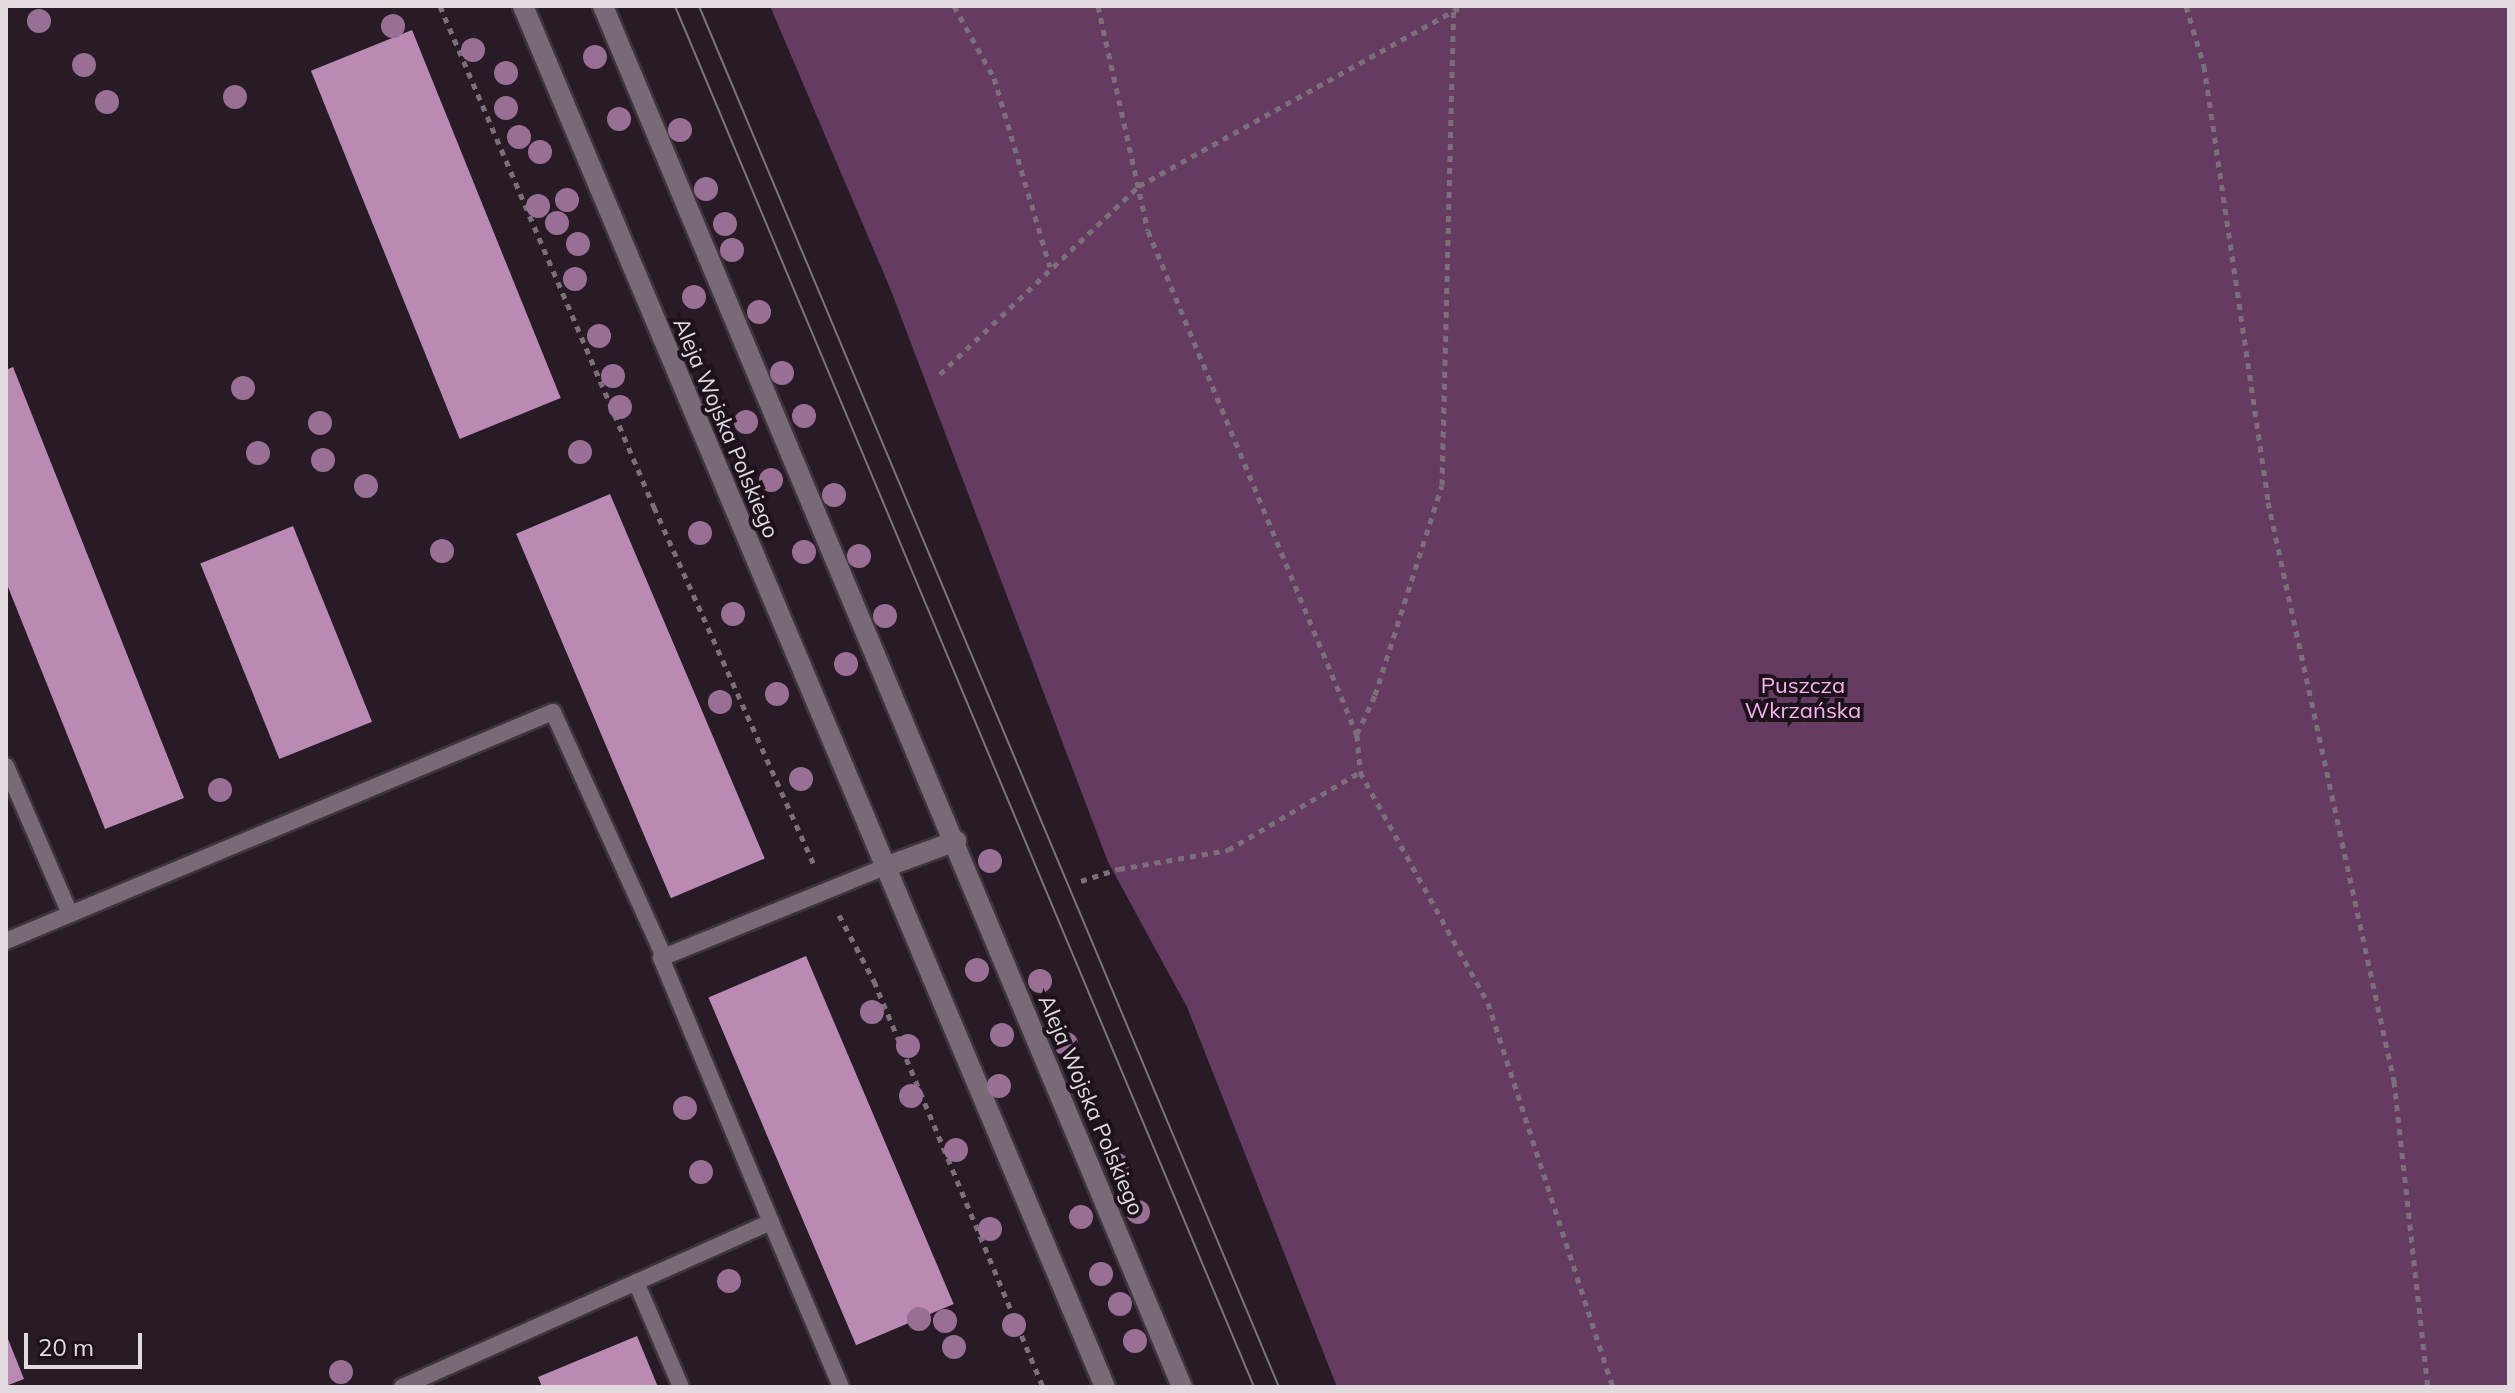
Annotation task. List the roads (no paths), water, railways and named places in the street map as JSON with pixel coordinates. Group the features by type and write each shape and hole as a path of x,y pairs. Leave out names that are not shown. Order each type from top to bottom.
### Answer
{"main road":[{"name":"Aleja Wojska Polskiego","path":"523,6 1105,1387"},
{"name":"Aleja Wojska Polskiego","path":"603,6 956,841 1182,1387"},
{"path":"885,867 956,841"}],"lane":[{"path":"6,941 553,712 664,957 841,1387"},
{"path":"6,766 70,914"},
{"path":"664,957 885,867"},
{"path":"402,1387 771,1222"},
{"path":"636,1282 681,1387"}],"tram line":[{"path":"675,6 1254,1387"},
{"path":"699,6 1279,1387"}],"park label":[{"name":"Puszcza Wkrzańska","path":"1803,698"}]}
